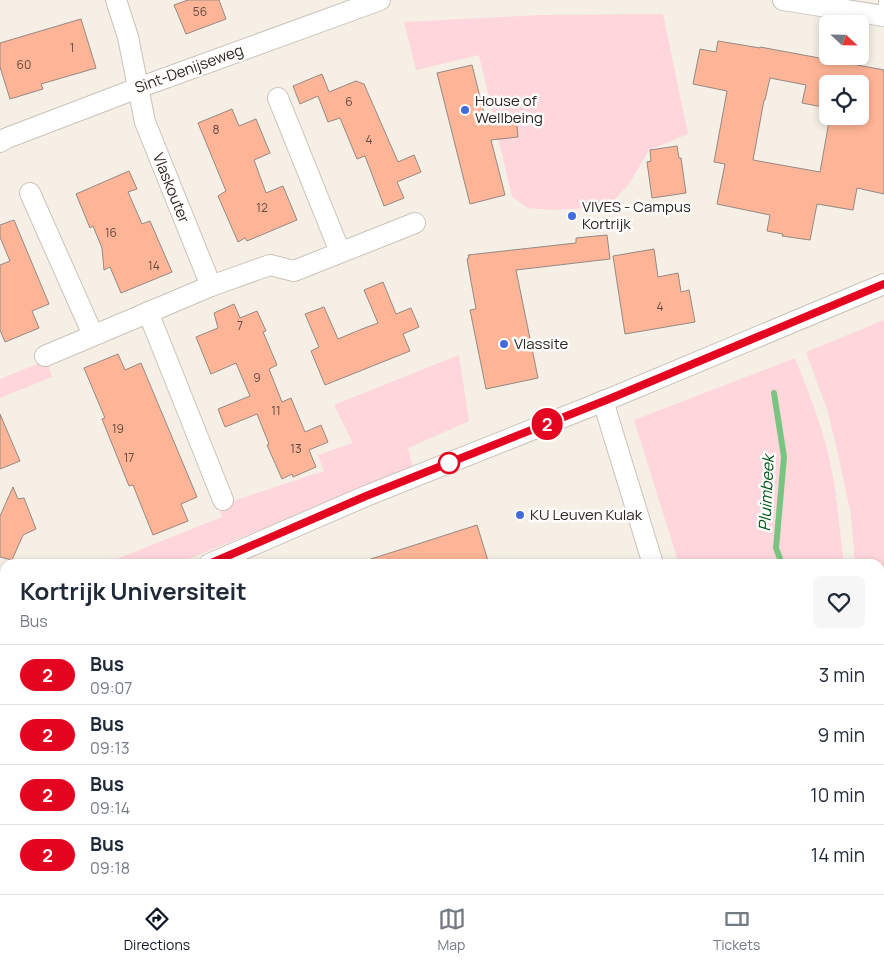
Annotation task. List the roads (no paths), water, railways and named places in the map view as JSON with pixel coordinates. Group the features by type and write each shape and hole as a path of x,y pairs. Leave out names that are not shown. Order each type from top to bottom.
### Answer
{"street":[{"name":"Vlaskouter","path":"116,0 128,38 145,122 211,286"},
{"name":"Sint-Denijseweg","path":"0,142 138,88 380,0"},
{"path":"783,0 884,15"},
{"path":"278,98 340,252"},
{"path":"30,193 93,335"},
{"path":"45,356 211,286 270,265 294,271 415,223"},
{"path":"221,559 366,496 603,401 884,284"},
{"path":"148,312 223,500"},
{"path":"603,401 651,559"}],"lane":[{"path":"884,0 884,15"}],"waterway":[{"name":"Pluimbeek","path":"774,393 784,457 776,548 780,559"}],"place":[{"name":"House of Wellbeing","path":"465,110"},
{"name":"VIVES - Campus Kortrijk","path":"572,216"},
{"name":"Vlassite","path":"504,344"},
{"name":"KU Leuven Kulak","path":"520,515"}]}
